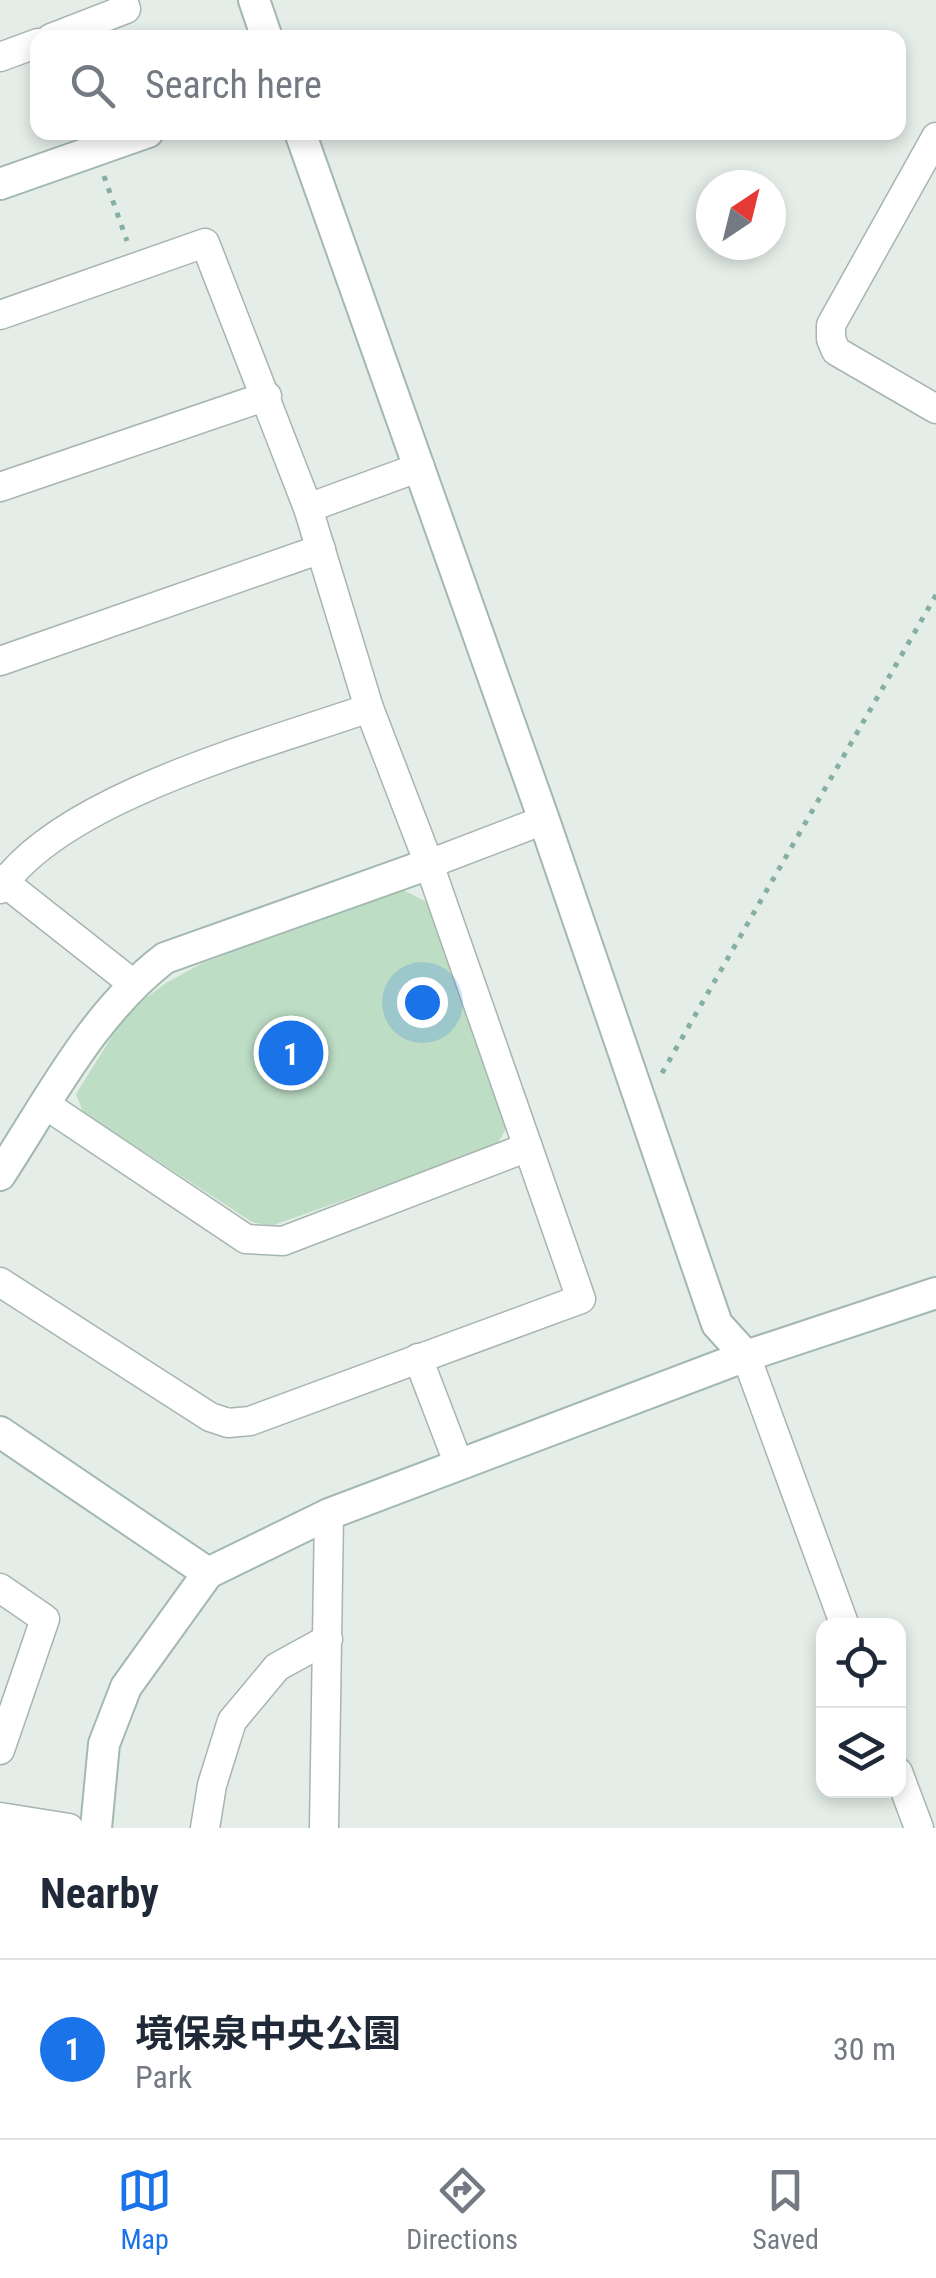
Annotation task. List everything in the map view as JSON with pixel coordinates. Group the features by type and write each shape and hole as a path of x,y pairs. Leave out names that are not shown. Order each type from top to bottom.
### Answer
{"street":[{"path":"72,30 126,9 122,0"},
{"path":"254,0 264,30"},
{"path":"0,57 30,46"},
{"path":"936,137 830,324 836,351 936,409"},
{"path":"0,184 124,140"},
{"path":"303,140 544,820 717,1324 746,1356 842,1618"},
{"path":"0,315 205,243 308,508 369,708 429,864 581,1299 250,1421 228,1422 210,1416 0,1282"},
{"path":"0,487 267,396"},
{"path":"308,508 420,467"},
{"path":"0,661 321,549"},
{"path":"132,983 2,883 46,843 138,788 369,708"},
{"path":"0,1175 97,1028 132,983 165,958 544,820"},
{"path":"46,1105 246,1238 282,1241 528,1147"},
{"path":"96,1828 104,1744 126,1687 208,1573 329,1514 746,1356 936,1293"},
{"path":"418,1358 459,1465"},
{"path":"0,1432 208,1573"},
{"path":"324,1828 329,1514"},
{"path":"0,1588 45,1619 0,1750"},
{"path":"205,1828 212,1785 232,1721 277,1667 328,1639"},
{"path":"906,1793 919,1828"},
{"path":"0,1817 69,1828"}],"path":[{"path":"94,150 137,267"},
{"path":"641,1110 936,595"}],"green space":[{"path":"403,890 429,903 506,1129 496,1146 271,1226 252,1222 83,1112 76,1094 128,1011 166,983 203,963"}],"place":[{"name":"境保泉中央公園","path":"291,1053"}]}
